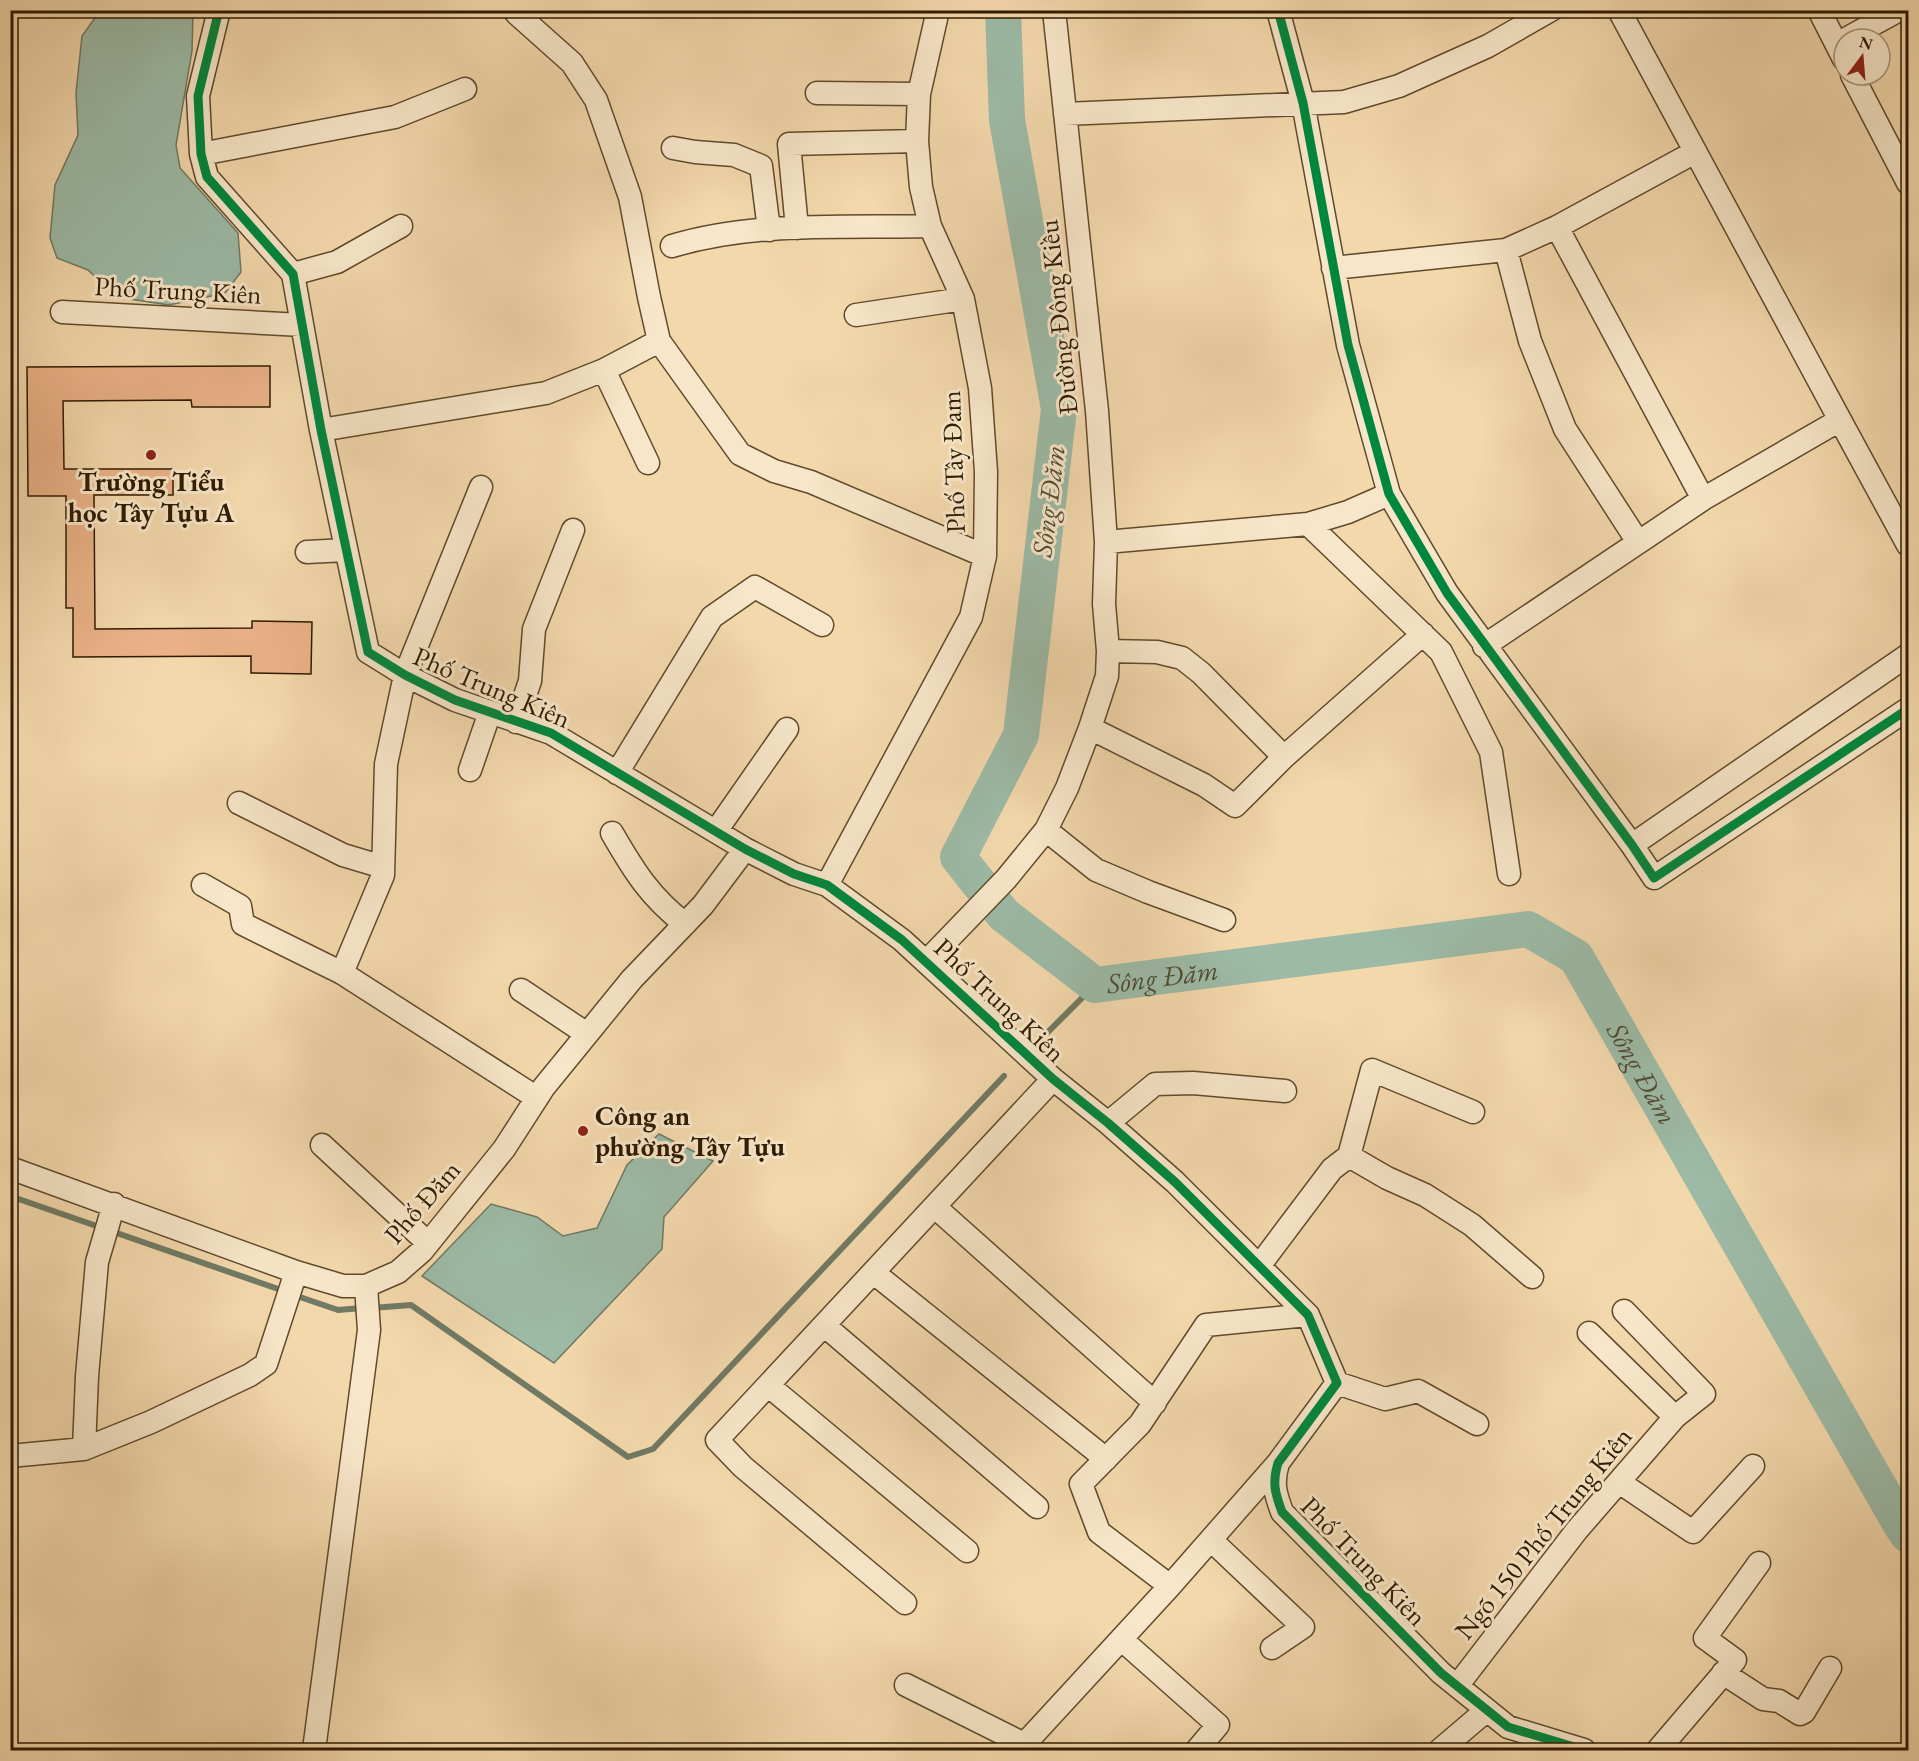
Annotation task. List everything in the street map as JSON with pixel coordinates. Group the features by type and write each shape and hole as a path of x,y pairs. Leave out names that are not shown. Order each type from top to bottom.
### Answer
{"street":[{"path":"219,10 198,96 201,154 207,177 293,274 302,325"},
{"path":"518,10 516,13 572,63 596,100 630,197 659,341 740,454 774,471 811,482 985,556"},
{"name":"Phố Tây Đam","path":"827,885 971,617 985,556 986,472 980,388 963,299 930,226 921,187 917,141 919,94 938,10"},
{"name":"Đường Đông Kiều","path":"926,962 1006,879 1046,830 1067,788 1107,676 1108,651 1104,604 1106,542 1097,411 1054,10"},
{"path":"1278,10 1303,103 1348,345 1389,494 1447,592 1484,646 1654,878 1908,709"},
{"path":"1065,114 1344,102 1399,86 1488,45 1551,10"},
{"path":"1618,10 1908,545"},
{"path":"1819,10 1832,30"},
{"path":"1871,27 1899,10"},
{"path":"1858,87 1908,183"},
{"path":"201,154 395,117 465,89"},
{"path":"817,93 919,94"},
{"path":"798,228 789,144 917,141"},
{"path":"673,148 734,155 761,166 769,230"},
{"path":"1333,268 1506,250 1557,227 1695,152"},
{"path":"293,274 337,262 401,226"},
{"path":"672,246 697,238 769,230 930,226"},
{"path":"1557,227 1703,499"},
{"path":"1506,250 1530,341 1566,429 1638,542"},
{"path":"856,315 963,299"},
{"name":"Phố Trung Kiên","path":"62,312 302,325 321,430 368,652 405,675 455,700 551,733 745,849 794,873 827,885 857,909 902,939 1050,1076 1175,1182 1308,1315 1337,1383"},
{"path":"321,430 546,393 604,370 659,341"},
{"path":"604,370 648,463"},
{"path":"1484,646 1608,565 1703,499 1840,420"},
{"path":"342,973 383,875 386,764 405,675 481,487"},
{"path":"1106,542 1308,524 1348,512 1389,494"},
{"path":"1308,524 1441,652 1491,752 1509,874"},
{"path":"516,722 530,681 534,629 573,530"},
{"path":"308,552 346,550"},
{"path":"617,773 712,617 743,594 755,587 822,625"},
{"path":"1090,728 1204,785 1235,806 1284,757 1423,634"},
{"path":"1108,651 1157,652 1182,658 1201,673 1284,757"},
{"path":"1632,845 1908,655"},
{"path":"470,770 490,712"},
{"path":"716,831 787,729"},
{"path":"239,803 343,855 383,867"},
{"path":"1046,830 1096,870 1224,920"},
{"path":"612,833 639,880 665,909 685,924"},
{"name":"Phố Đăm","path":"10,1168 294,1275 367,1290 398,1272 422,1251 504,1149 537,1098 587,1034 632,979 704,905 745,849"},
{"path":"203,885 240,906 243,924 342,973 537,1098"},
{"path":"521,990 587,1034"},
{"path":"1259,1266 1332,1169 1349,1156 1372,1070 1473,1112"},
{"path":"905,1603 743,1467 718,1442 718,1438 935,1207 1050,1076"},
{"path":"1108,1123 1155,1084 1193,1083 1285,1091"},
{"path":"322,1145 428,1243"},
{"path":"1349,1156 1387,1178 1425,1195 1472,1225 1532,1277"},
{"path":"84,1449 87,1376 97,1262 113,1207"},
{"path":"935,1207 1155,1403"},
{"path":"874,1273 1106,1459"},
{"path":"10,1456 84,1449 151,1422 250,1376 266,1364 294,1275"},
{"path":"314,1750 369,1330 367,1290"},
{"name":"Ngõ 150 Phố Trung Kiên","path":"1457,1686 1577,1530 1675,1417 1704,1394 1624,1311"},
{"path":"1170,1587 1100,1532 1081,1484 1140,1424 1206,1325 1308,1315"},
{"path":"825,1326 1037,1507"},
{"path":"1589,1333 1675,1417"},
{"path":"906,1685 1021,1747 1211,1540 1278,1462 1337,1383 1385,1399 1418,1391 1477,1424"},
{"path":"769,1386 967,1551"},
{"name":"Phố Trung Kiên","path":"1278,1462 1274,1477 1275,1495 1282,1512 1441,1673 1508,1727 1584,1750"},
{"path":"1619,1482 1693,1532 1753,1466"},
{"path":"1211,1540 1303,1627 1272,1648"},
{"path":"1658,1750 1735,1660 1705,1638 1758,1563"},
{"path":"1121,1639 1218,1725 1197,1750"},
{"path":"1724,1673 1763,1699 1779,1701 1800,1714 1804,1712 1830,1668"},
{"path":"1440,1750 1487,1710"}],"shaded area":[{"path":"191,10 193,13 192,51 176,145 180,168 238,233 241,272 225,293 169,305 116,297 88,270 57,258 50,238 55,185 78,135 76,93 82,36 100,11"},
{"path":"659,1134 713,1161 664,1217 662,1249 554,1363 422,1276 491,1204 537,1217 563,1236 597,1228 627,1165"}],"building":[{"path":"270,366 270,407 192,407 191,400 63,401 64,469 173,469 173,495 94,495 95,629 252,628 252,621 312,622 311,674 251,673 251,656 73,657 73,608 66,608 66,496 28,496 27,367"}],"waterway":[{"name":"Sông Đăm","path":"1003,10 1007,120 1059,409 1021,735 958,857 1004,915 1095,985 1528,929 1576,957 1908,1535"},
{"path":"1035,1045 1095,985"},
{"path":"372,1308 411,1305 628,1457 653,1449 1004,1076"},
{"path":"10,1196 284,1291"},
{"path":"294,1295 338,1310 362,1308"}],"cycle path":[{"path":"219,10 198,96 201,154 207,177 293,274 321,430 368,652 405,675 455,700 551,733 745,849 794,874 827,885 902,940 1053,1079 1108,1123 1175,1182 1308,1315 1337,1383 1278,1463 1275,1488 1282,1512 1441,1673 1508,1727 1584,1750"},
{"path":"1278,10 1303,103 1348,345 1389,494 1447,593 1654,878 1908,709"}],"place":[{"name":"Trường Tiểu học Tây Tựu A","path":"151,455"},
{"name":"Công an phường Tây Tựu","path":"583,1131"}]}
